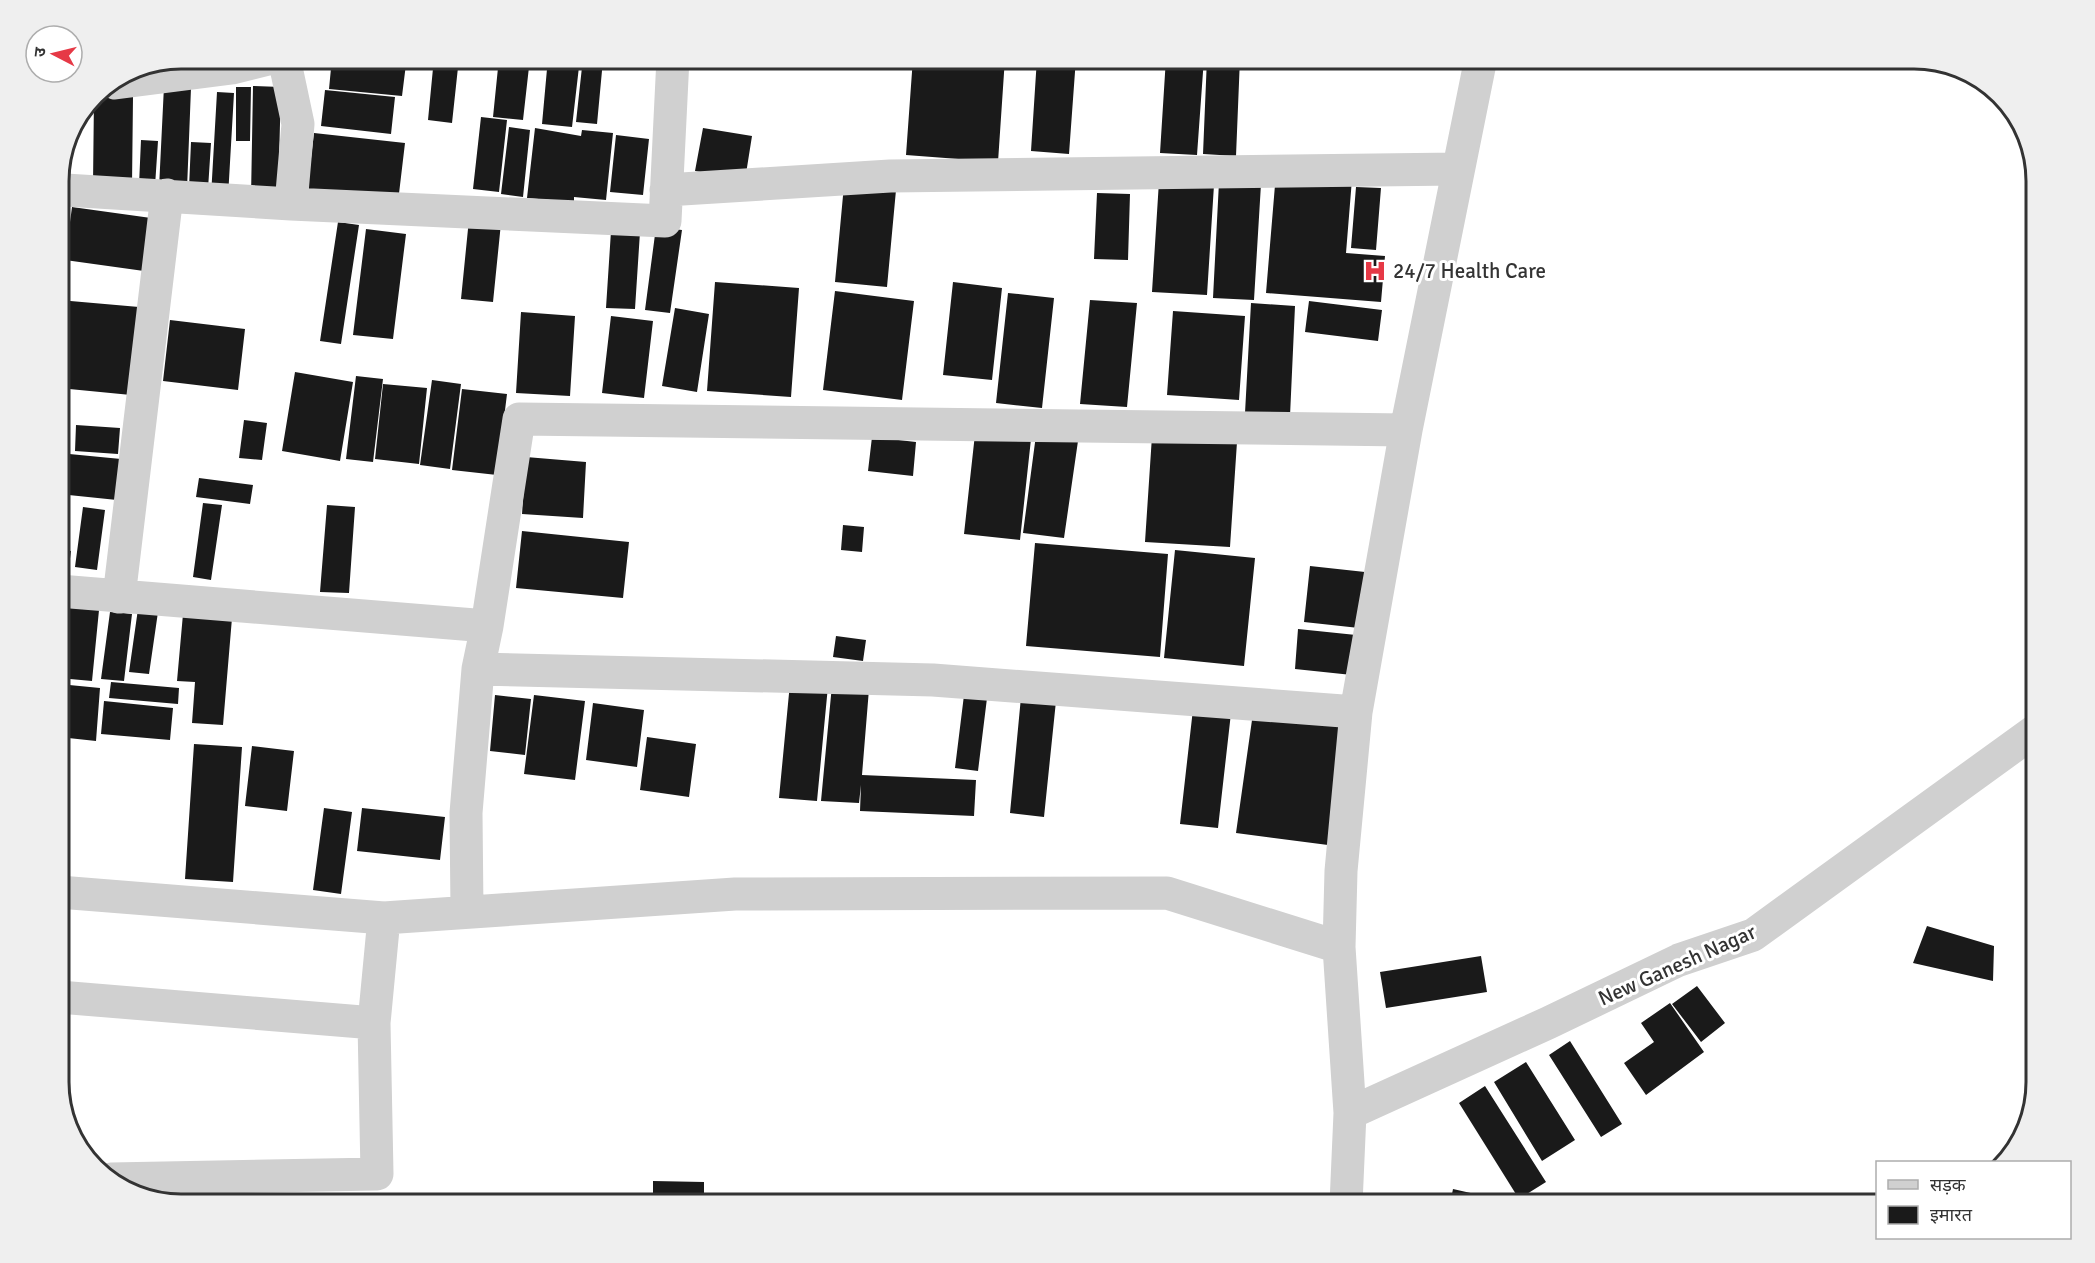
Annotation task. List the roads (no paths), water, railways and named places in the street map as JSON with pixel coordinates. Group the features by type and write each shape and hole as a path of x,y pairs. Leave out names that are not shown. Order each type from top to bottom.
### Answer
{"street":[{"path":"135,80 224,69"},
{"path":"286,69 298,124 291,204"},
{"path":"69,190 291,204 665,221 672,69"},
{"path":"1346,1194 1350,1113 1339,947 1341,871 1356,711 1406,430 1479,69"},
{"path":"666,190 890,176 1458,169"},
{"path":"119,597 167,195"},
{"path":"467,911 466,813 478,669 487,626 519,419 1406,430"},
{"path":"69,592 487,626"},
{"path":"478,669 933,681 1356,711"},
{"name":"New Ganesh Nagar","path":"1350,1113 1548,1023 1679,960 1753,935 2026,737"},
{"path":"69,893 384,918 735,894 1167,893 1339,947"},
{"path":"125,1179 376,1174 374,1023 384,918"},
{"path":"69,998 374,1023"}],"place":[{"name":"24/7 Health Care","path":"1375,271"}]}
